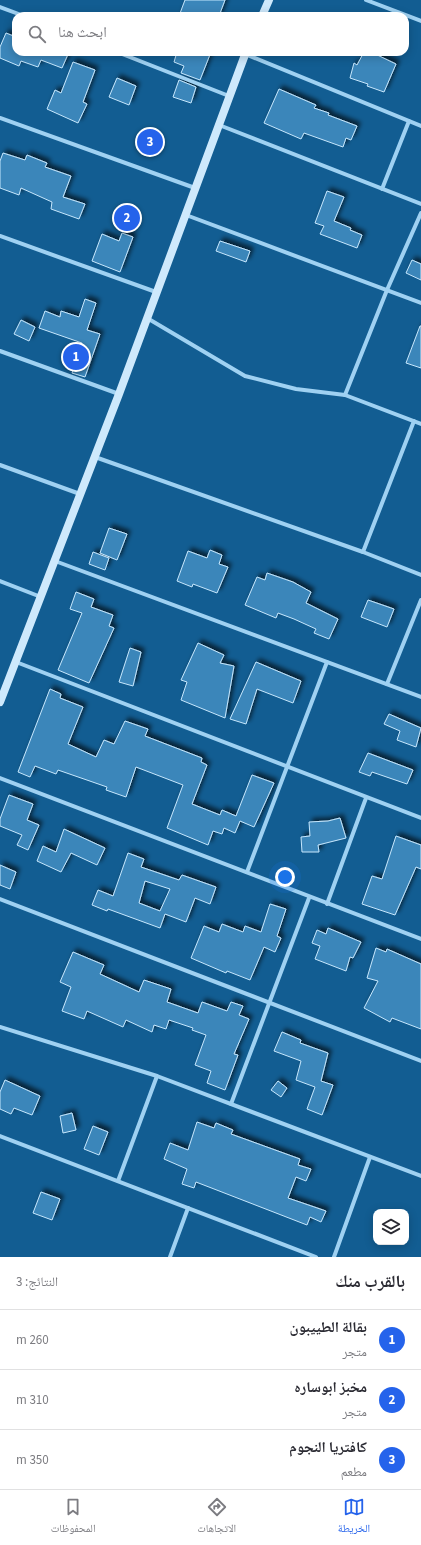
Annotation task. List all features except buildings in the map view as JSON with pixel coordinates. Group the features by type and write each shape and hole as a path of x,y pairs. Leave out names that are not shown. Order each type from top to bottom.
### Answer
{"main road":[{"path":"264,12 269,0"},
{"path":"0,702 2,693 16,662 119,394 245,56"}],"street":[{"path":"366,0 397,12"},
{"path":"0,7 13,12"},
{"path":"409,16 421,21"},
{"path":"127,56 230,96"},
{"path":"253,56 421,126"},
{"path":"0,118 196,188"},
{"path":"382,189 409,121"},
{"path":"219,125 421,204"},
{"path":"345,395 387,290 421,213"},
{"path":"185,215 421,303"},
{"path":"0,236 156,292"},
{"path":"147,318 245,376 296,390 345,395 421,424"},
{"path":"0,351 119,394"},
{"path":"363,552 414,421"},
{"path":"95,457 363,552 421,575"},
{"path":"0,465 81,494"},
{"path":"55,561 421,697"},
{"path":"0,581 41,597"},
{"path":"387,684 421,600"},
{"path":"16,662 421,818"},
{"path":"247,872 327,662"},
{"path":"0,778 247,872 309,898 421,939"},
{"path":"327,904 366,798"},
{"path":"0,898 270,1004 421,1061"},
{"path":"231,1104 309,898"},
{"path":"0,1027 157,1076 421,1176"},
{"path":"118,1181 157,1076"},
{"path":"0,1136 316,1257"},
{"path":"334,1257 370,1157"},
{"path":"170,1257 188,1208"}],"place":[{"name":"كافتريا النجوم","path":"150,142"},
{"name":"مخبز ابوساره","path":"127,218"},
{"name":"بقالة الطييبون","path":"76,357"}]}
